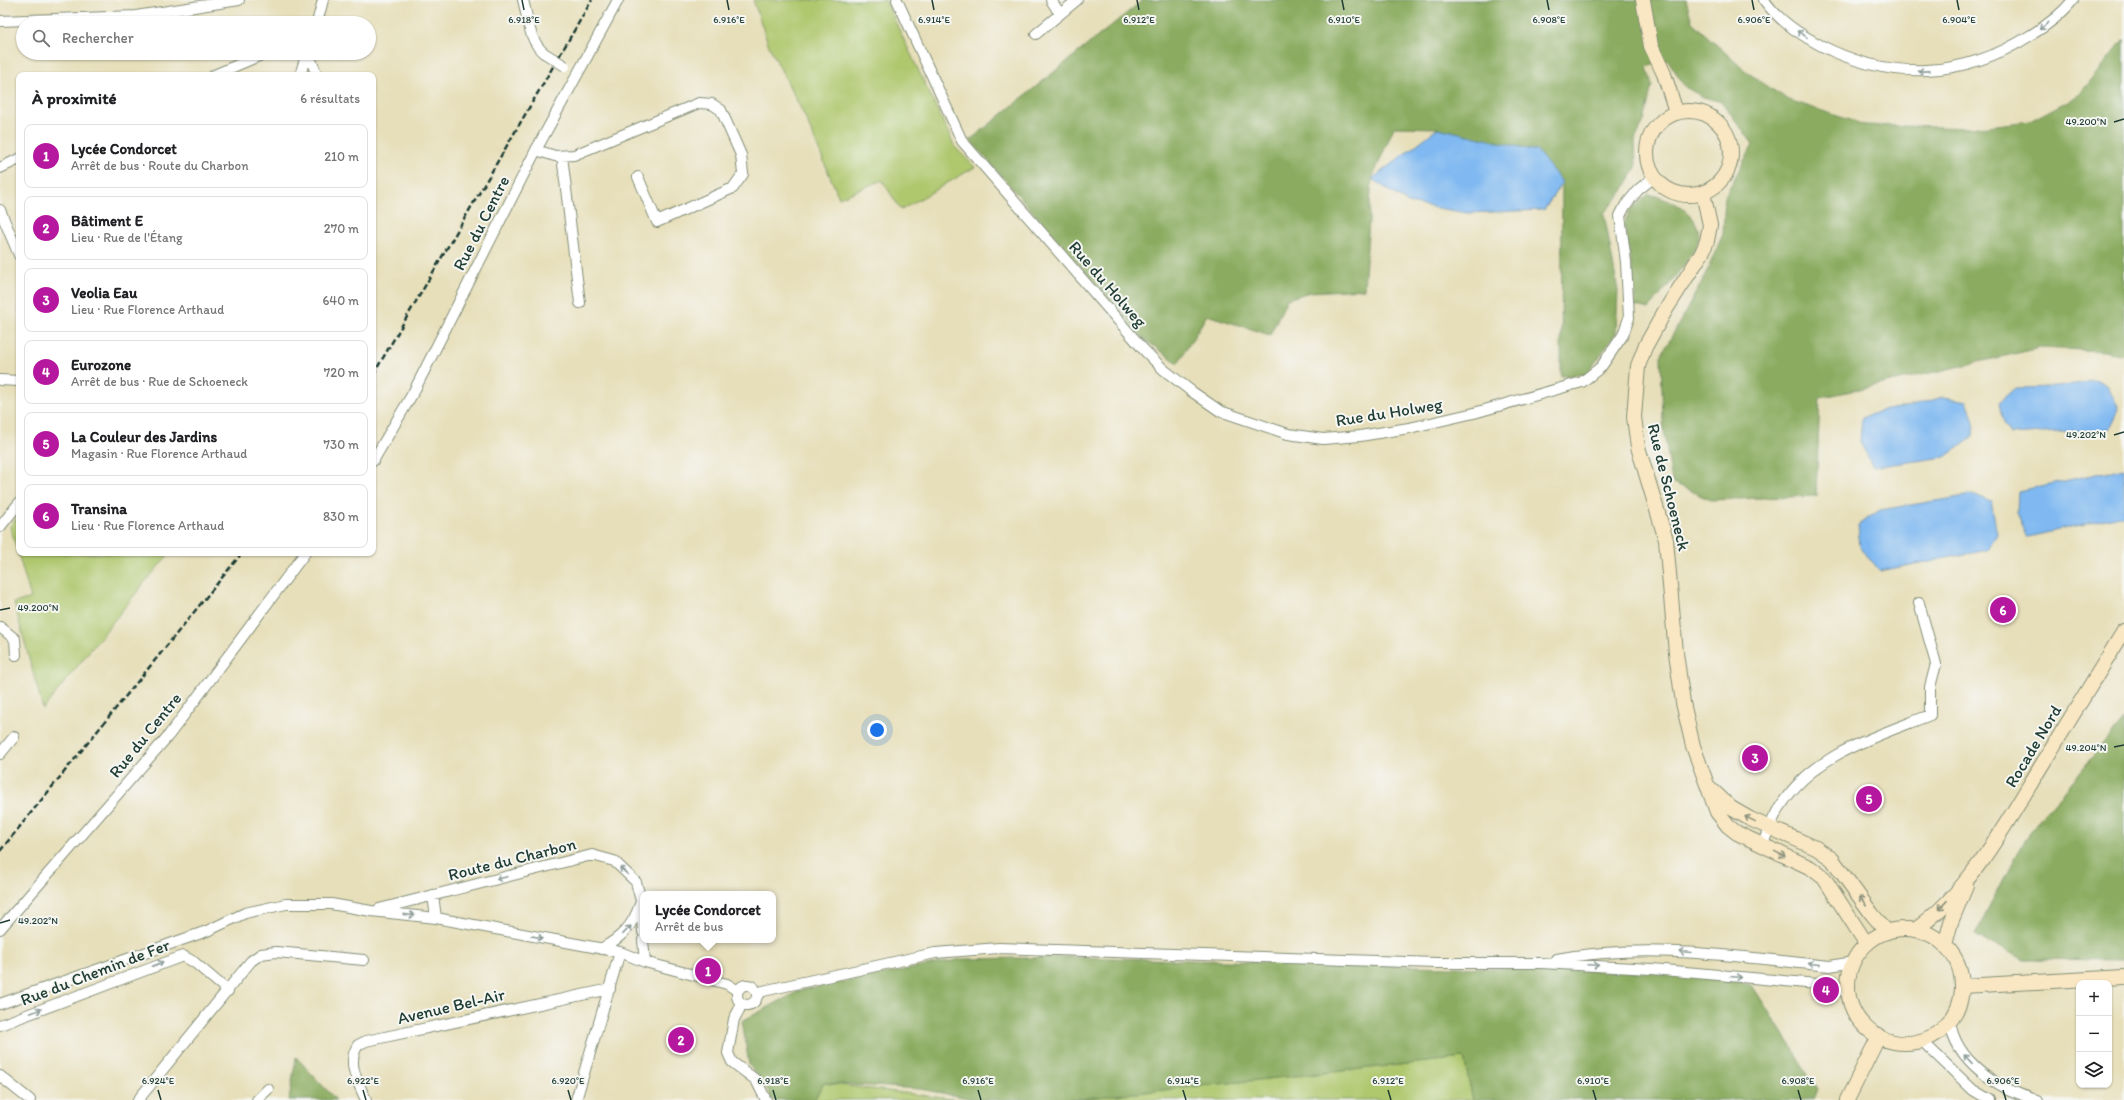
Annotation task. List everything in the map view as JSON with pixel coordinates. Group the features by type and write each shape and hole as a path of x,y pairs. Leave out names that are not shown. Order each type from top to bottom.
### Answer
{"main road":[{"path":"1643,0 1651,46 1664,74 1676,112"},
{"path":"1689,110 1702,112 1713,118 1722,126 1728,136 1731,158 1728,169 1722,179 1703,193 1688,195 1673,192 1665,188 1654,177 1648,164 1646,155 1649,137 1660,121 1676,112 1689,110"},
{"name":"Rue de Schoeneck","path":"1703,193 1710,225 1707,242 1702,253 1665,311 1645,347 1638,366 1634,417 1638,447 1657,507 1669,554 1676,653 1683,703 1693,746 1704,782 1717,812 1728,826 1762,845 1811,868 1824,878 1866,943"},
{"name":"Rocade Nord","path":"1969,878 2018,805 2124,631"},
{"name":"Rue de Schoeneck","path":"1704,782 1731,808 1770,828 1816,848 1832,859 1887,932"},
{"path":"1915,930 1930,920 1969,878"},
{"path":"1945,945 1951,922 1969,878"},
{"path":"1915,930 1932,936 1945,945 1954,956 1960,971 1962,986 1959,1004 1950,1021 1940,1032 1911,1043 1896,1043 1879,1036 1863,1025 1852,1009 1848,992 1849,975 1853,962 1866,943 1887,932 1915,930"},
{"path":"1962,986 2124,977"},
{"path":"1848,1100 1879,1036"}],"street":[{"path":"136,16 239,0"},
{"path":"319,16 323,0"},
{"path":"523,0 532,38 538,49 544,54 578,73"},
{"name":"Rue du Centre","path":"376,456 412,393 536,150 618,0"},
{"name":"Rue du Holweg","path":"897,0 962,141 1144,350 1174,378 1220,411 1288,434 1323,439 1360,436 1402,429 1474,413 1582,382 1602,367 1623,335 1629,318 1626,262 1620,216 1625,206 1638,190 1654,177"},
{"path":"1051,0 1060,14"},
{"path":"1036,34 1077,0"},
{"path":"1764,0 1772,11 1784,22 1810,40 1832,51 1861,63 1895,70 1927,71 1955,68 1988,58 2006,50 2043,27 2073,0"},
{"path":"0,21 16,20"},
{"path":"221,72 249,60"},
{"path":"301,72 304,60"},
{"path":"310,60 316,72"},
{"path":"536,150 548,155 574,155 594,148 699,103 712,104 721,110 743,161 741,179 733,188 657,222 638,177"},
{"path":"562,156 580,303"},
{"path":"0,168 16,160"},
{"path":"0,210 16,248"},
{"path":"0,380 16,381"},
{"path":"0,527 16,508"},
{"name":"Rue du Centre","path":"0,929 169,735 303,556"},
{"path":"1762,845 1779,807 1794,788 1824,761 1849,748 1930,715 1930,686 1936,664 1919,604"},
{"path":"0,627 15,639 16,655"},
{"path":"0,754 14,737"},
{"name":"Route du Charbon","path":"371,911 592,855 614,861 636,882 640,897"},
{"path":"433,895 436,918"},
{"name":"Route du Charbon","path":"0,1004 207,931 245,913 286,904 322,903 371,911 436,918 620,952 645,962 727,984 738,991"},
{"path":"601,949 616,941 631,926 640,904"},
{"path":"644,943 645,962"},
{"path":"757,995 755,989 750,986 743,986 738,991 738,999 741,1003 744,1005 751,1004 757,995 763,992 935,953 999,948 1428,963 1540,963 1652,969 1828,985 1848,992"},
{"path":"1540,963 1568,957 1640,950 1669,951 1830,966 1853,962"},
{"path":"141,1099 251,961 261,954 276,952 364,960"},
{"path":"576,1100 620,952"},
{"name":"Rue du Chemin de Fer","path":"0,1025 183,956 194,962 228,991"},
{"name":"Avenue Bel-Air","path":"366,1100 353,1067 352,1058 358,1045 366,1041 610,989"},
{"path":"741,1003 734,1019 728,1054 732,1062 756,1080 766,1100"},
{"path":"1950,1021 1951,1035 1959,1049 1981,1072 2022,1096 2037,1100"},
{"path":"1921,1040 1973,1090 1990,1100"},
{"path":"0,1076 30,1100"},
{"path":"257,1100 268,1089"}],"green space":[{"path":"753,0 885,0 955,147 975,167 901,210 882,180 839,198 806,119 769,46"},
{"path":"1143,0 1686,0 1692,22 1743,69 1773,90 1789,100 1865,125 1971,128 2030,121 2079,95 2124,39 2124,355 2104,351 2040,348 1820,398 1816,496 1710,500 1672,482 1663,424 1661,356 1704,278 1723,234 1725,196 1753,144 1722,102 1703,97 1685,87 1668,60 1647,67 1652,85 1644,121 1635,140 1636,167 1623,191 1604,213 1618,291 1616,333 1587,374 1561,376 1562,182 1536,151 1438,128 1394,127 1372,179 1364,289 1310,292 1287,299 1270,335 1207,315 1178,363 1145,340 970,140"},
{"path":"1649,194 1674,203 1689,214 1698,228 1699,237 1693,252 1686,263 1649,309 1635,306 1635,288 1624,223 1631,209"},
{"path":"16,519 16,547 10,526"},
{"path":"19,556 167,556 43,709 14,603 31,598"},
{"path":"2124,719 2124,960 2023,959 1975,935 2025,838"},
{"path":"1072,957 1678,973 1752,985 1818,1090 1814,1100 1473,1100 1464,1058 1069,1100 978,1100 920,1089 824,1083 814,1100 771,1100 769,1092 749,1065 742,1021 801,990 962,959"},
{"path":"296,1057 336,1100 289,1100"},
{"path":"1464,1058 1473,1100 1069,1100"},
{"path":"824,1083 960,1100 814,1100"}],"water":[{"path":"1438,128 1537,151 1562,182 1544,210 1467,213 1408,203 1372,179"},
{"path":"2097,380 2108,386 2119,409 2109,429 2010,435 2003,423 1999,402 2015,388 2059,387"},
{"path":"1943,397 1967,401 1974,421 1973,436 1945,457 1873,467 1860,442 1862,418 1880,411 1912,406"},
{"path":"2124,468 2124,515 2028,537 2017,513 2018,491"},
{"path":"1972,495 1991,501 1997,534 1987,550 1880,571 1860,547 1858,525 1880,510"}],"railway":[{"path":"376,370 592,0"},
{"path":"0,851 240,556"}],"place":[{"name":"Transina","path":"2003,610"},
{"name":"Veolia Eau","path":"1755,758"},
{"name":"La Couleur des Jardins","path":"1869,799"},
{"name":"Lycée Condorcet","path":"708,971"},
{"name":"Eurozone","path":"1826,990"},
{"name":"Bâtiment E","path":"681,1040"}]}
